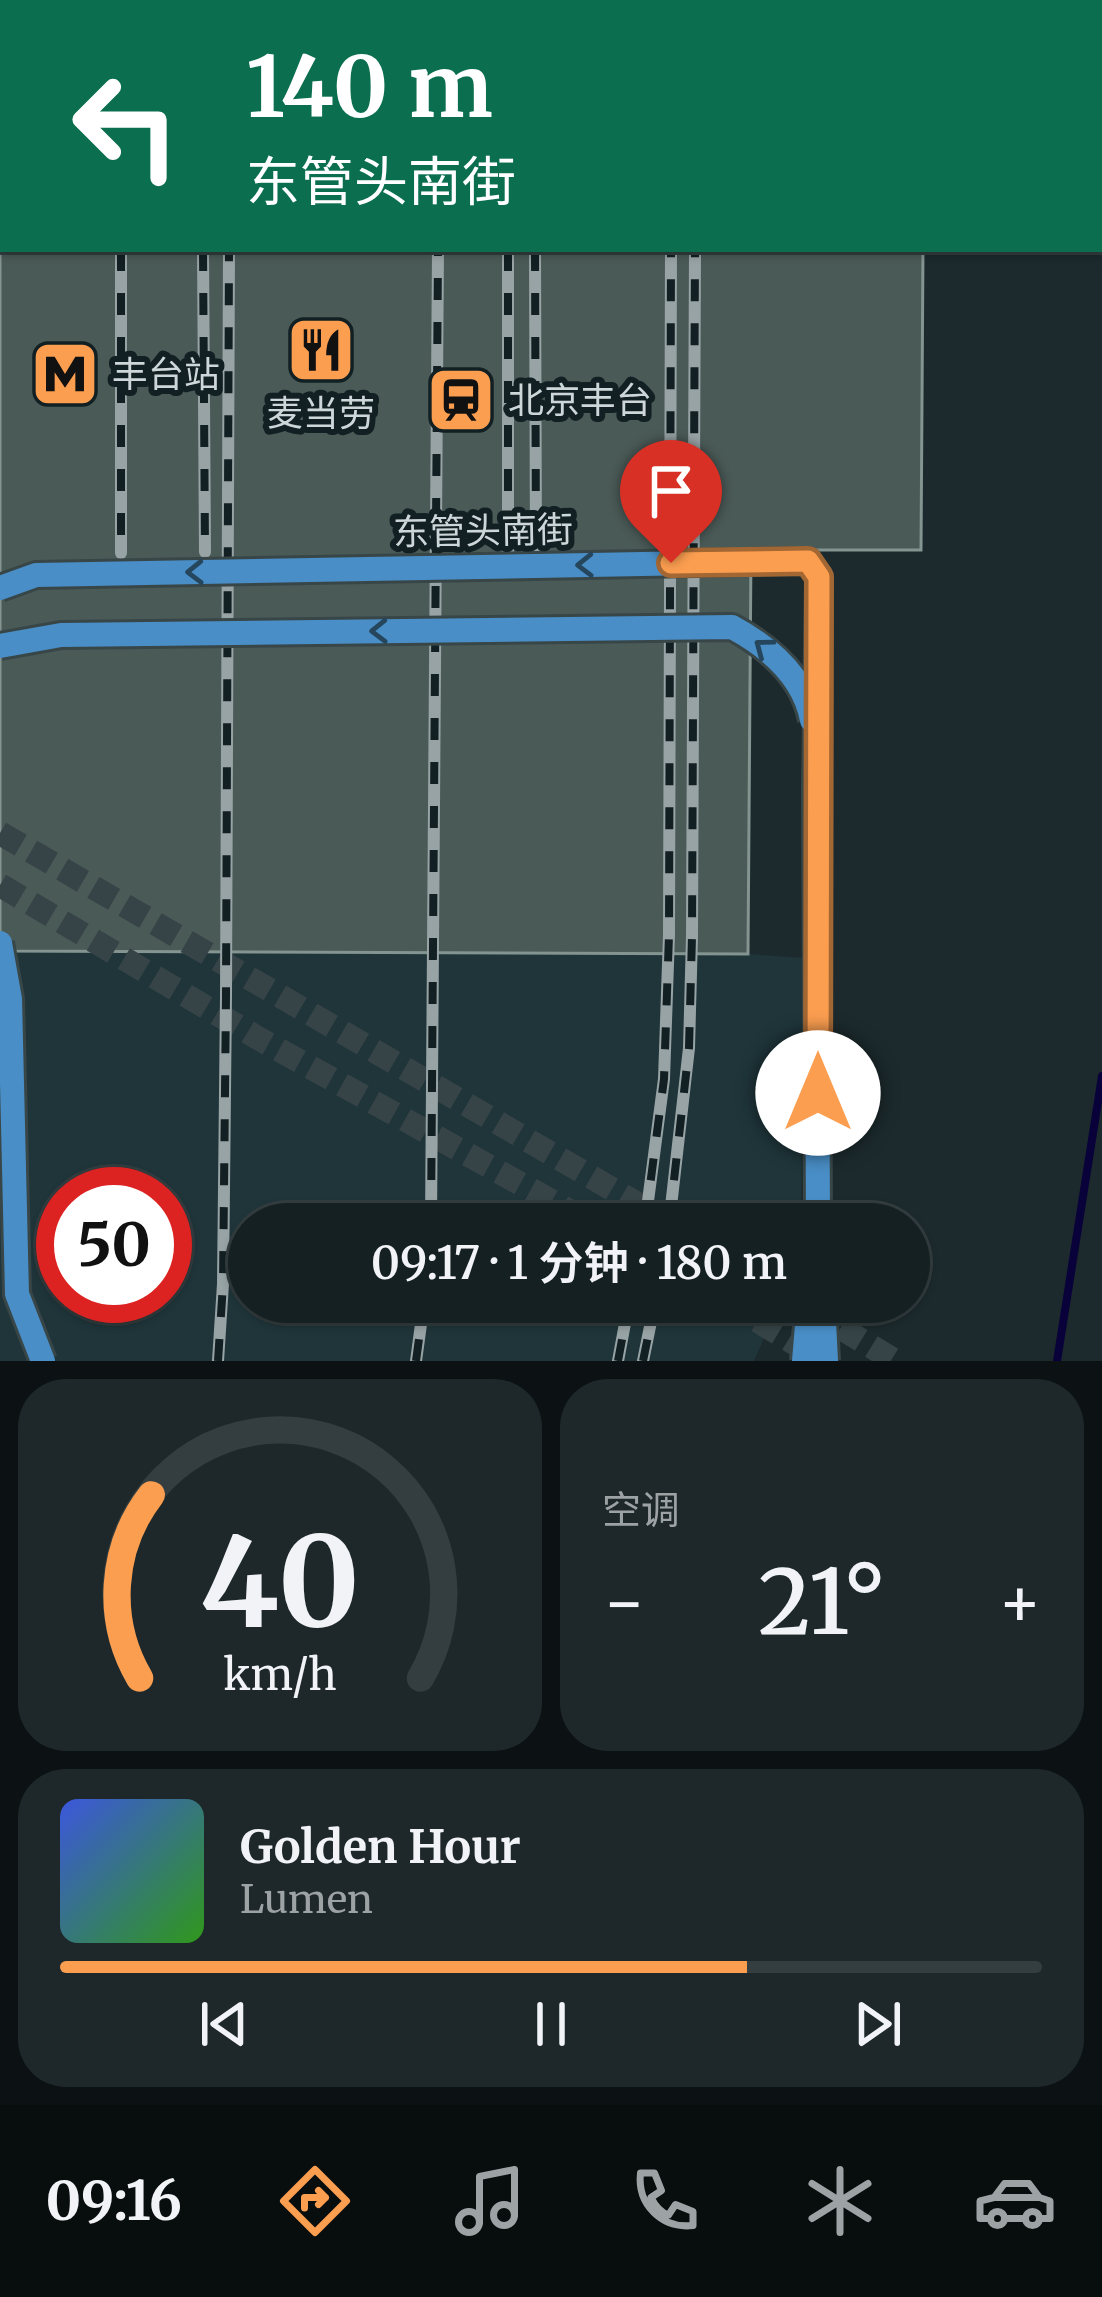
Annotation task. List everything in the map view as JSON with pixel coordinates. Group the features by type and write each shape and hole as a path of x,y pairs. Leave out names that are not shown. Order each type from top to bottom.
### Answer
{"main road":[{"name":"东管头南街","path":"0,588 36,575 808,561 819,577 818,1203"},
{"path":"0,646 62,634 732,627 758,641 784,664 812,713 816,788"},
{"path":"0,943 10,999 17,1294 43,1361"},
{"path":"804,1361 807,1323"},
{"path":"824,1323 826,1361"}],"shaded area":[{"name":"丰台站","path":"0,252 923,252 921,550 751,551 748,954 804,958 801,1203 228,1203 228,1323 771,1323 754,1361 0,1361"}],"building":[{"name":"丰台站","path":"0,252 130,252 130,499 0,498"},
{"name":"丰台站","path":"0,252 923,252 921,550 751,550 748,954 0,951"}],"waterway":[{"path":"1057,1361 1102,1076"}],"tunnel":[{"path":"0,833 636,1203"},
{"path":"0,885 256,1037 555,1203"},
{"path":"761,1323 822,1360"},
{"path":"833,1323 895,1361"}],"railway":[{"path":"121,252 121,553"},
{"path":"203,252 205,552"},
{"path":"218,1361 226,996 229,252"},
{"path":"431,1203 438,252"},
{"path":"508,252 508,553"},
{"path":"535,252 536,553"},
{"path":"648,1203 664,1079 669,935 671,252"},
{"path":"671,1203 689,1048 692,936 695,252"},
{"path":"416,1361 421,1323"},
{"path":"618,1361 625,1323"},
{"path":"643,1361 651,1323"}],"place":[{"name":"麦当劳","path":"321,350"},
{"name":"丰台站","path":"65,374"},
{"name":"北京丰台","path":"461,400"}],"route":[{"path":"671,563 808,561 819,577 818,1093"}]}
